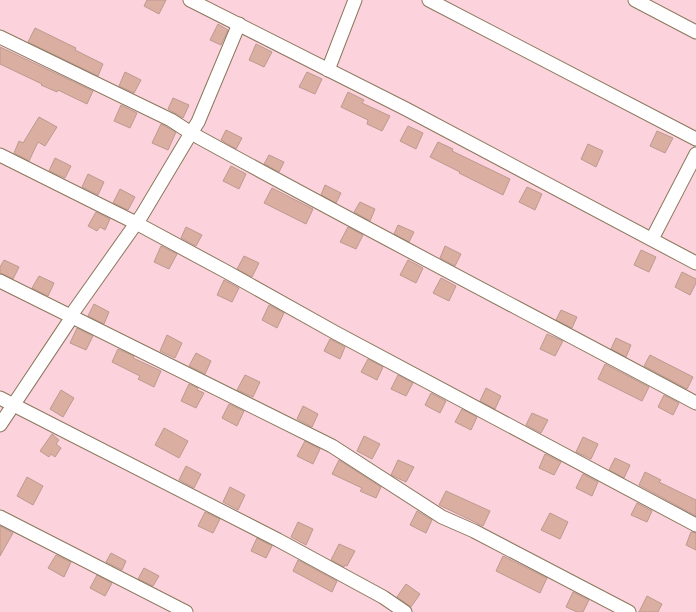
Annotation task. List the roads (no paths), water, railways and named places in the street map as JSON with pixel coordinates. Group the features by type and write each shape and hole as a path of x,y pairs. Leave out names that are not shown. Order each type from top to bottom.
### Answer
{"street":[{"path":"190,0 406,109 696,263"},
{"path":"328,70 355,0"},
{"path":"429,0 696,139"},
{"path":"635,0 696,32"},
{"path":"0,425 72,317 74,311 136,223 198,122 239,24"},
{"path":"0,37 170,120 319,204 482,288 696,403"},
{"path":"652,239 696,154"},
{"path":"0,155 136,223 228,272 336,333 696,525"},
{"path":"0,281 332,446 442,517 474,531 629,612"},
{"path":"0,398 278,540 383,597 405,612"},
{"path":"0,517 186,612"}]}
